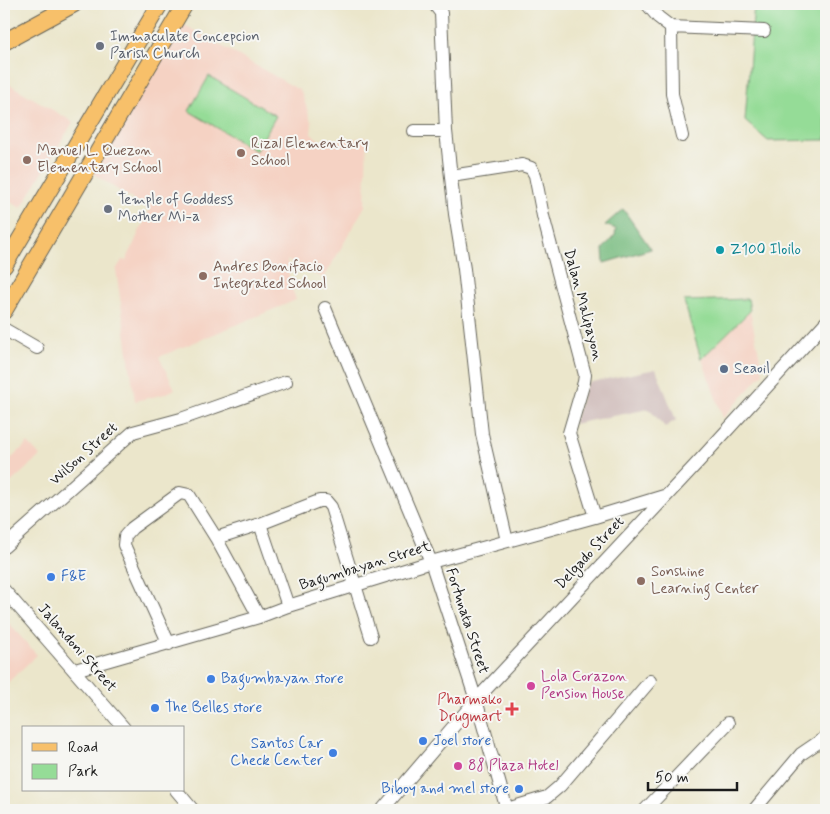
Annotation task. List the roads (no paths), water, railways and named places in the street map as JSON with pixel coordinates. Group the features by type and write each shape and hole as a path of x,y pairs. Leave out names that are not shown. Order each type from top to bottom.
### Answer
{"main road":[{"path":"4,42 74,4"},
{"path":"4,266 160,4"},
{"path":"4,311 186,4"}],"street":[{"path":"434,4 441,13 446,130 464,269 482,434 507,541"},
{"path":"647,4 658,17 671,27 764,31"},
{"path":"671,27 672,94 682,136"},
{"path":"414,131 446,130"},
{"name":"Dalan Malipayon","path":"451,176 522,165 531,168 535,175 543,216 585,375 569,433 595,517"},
{"name":"Fortunata Street","path":"325,308 432,562 476,700 507,810"},
{"name":"Delgado Street","path":"382,810 476,700 826,322"},
{"path":"4,329 37,348"},
{"name":"Wilson Street","path":"4,547 133,432 181,419 286,382"},
{"path":"169,644 124,545 125,536 132,528 180,493 189,495 216,538 259,617"},
{"name":"Bagumbayan Street","path":"75,670 259,617 288,606 432,562 595,517 666,495"},
{"path":"216,538 326,500 331,507 371,637"},
{"path":"260,524 288,606"},
{"name":"Jalandoni Street","path":"4,590 122,726"},
{"path":"507,810 547,797 560,786 650,681"},
{"path":"645,810 728,723"},
{"path":"754,810 801,754 826,737"},
{"path":"178,792 193,810"}],"place":[{"name":"Immaculate Concepcion Parish Church","path":"100,46"},
{"name":"Rizal Elementary School","path":"241,153"},
{"name":"Manuel L. Quezon Elementary School","path":"27,160"},
{"name":"Temple of Goddess Mother Mi-a","path":"108,209"},
{"name":"Z100 Iloilo","path":"720,250"},
{"name":"Andres Bonifacio Integrated School","path":"203,276"},
{"name":"Seaoil","path":"724,369"},
{"name":"F&E","path":"51,577"},
{"name":"Sonshine Learning Center","path":"641,581"},
{"name":"Bagumbayan store","path":"211,679"},
{"name":"Lola Corazon Pension House","path":"531,686"},
{"name":"The Belles store","path":"155,708"},
{"name":"Pharmako Drugmart","path":"512,709"},
{"name":"Joel store","path":"423,741"},
{"name":"Santos Car Check Center","path":"333,753"},
{"name":"88 Plaza Hotel","path":"458,766"},
{"name":"Biboy and mel store","path":"519,789"}]}
